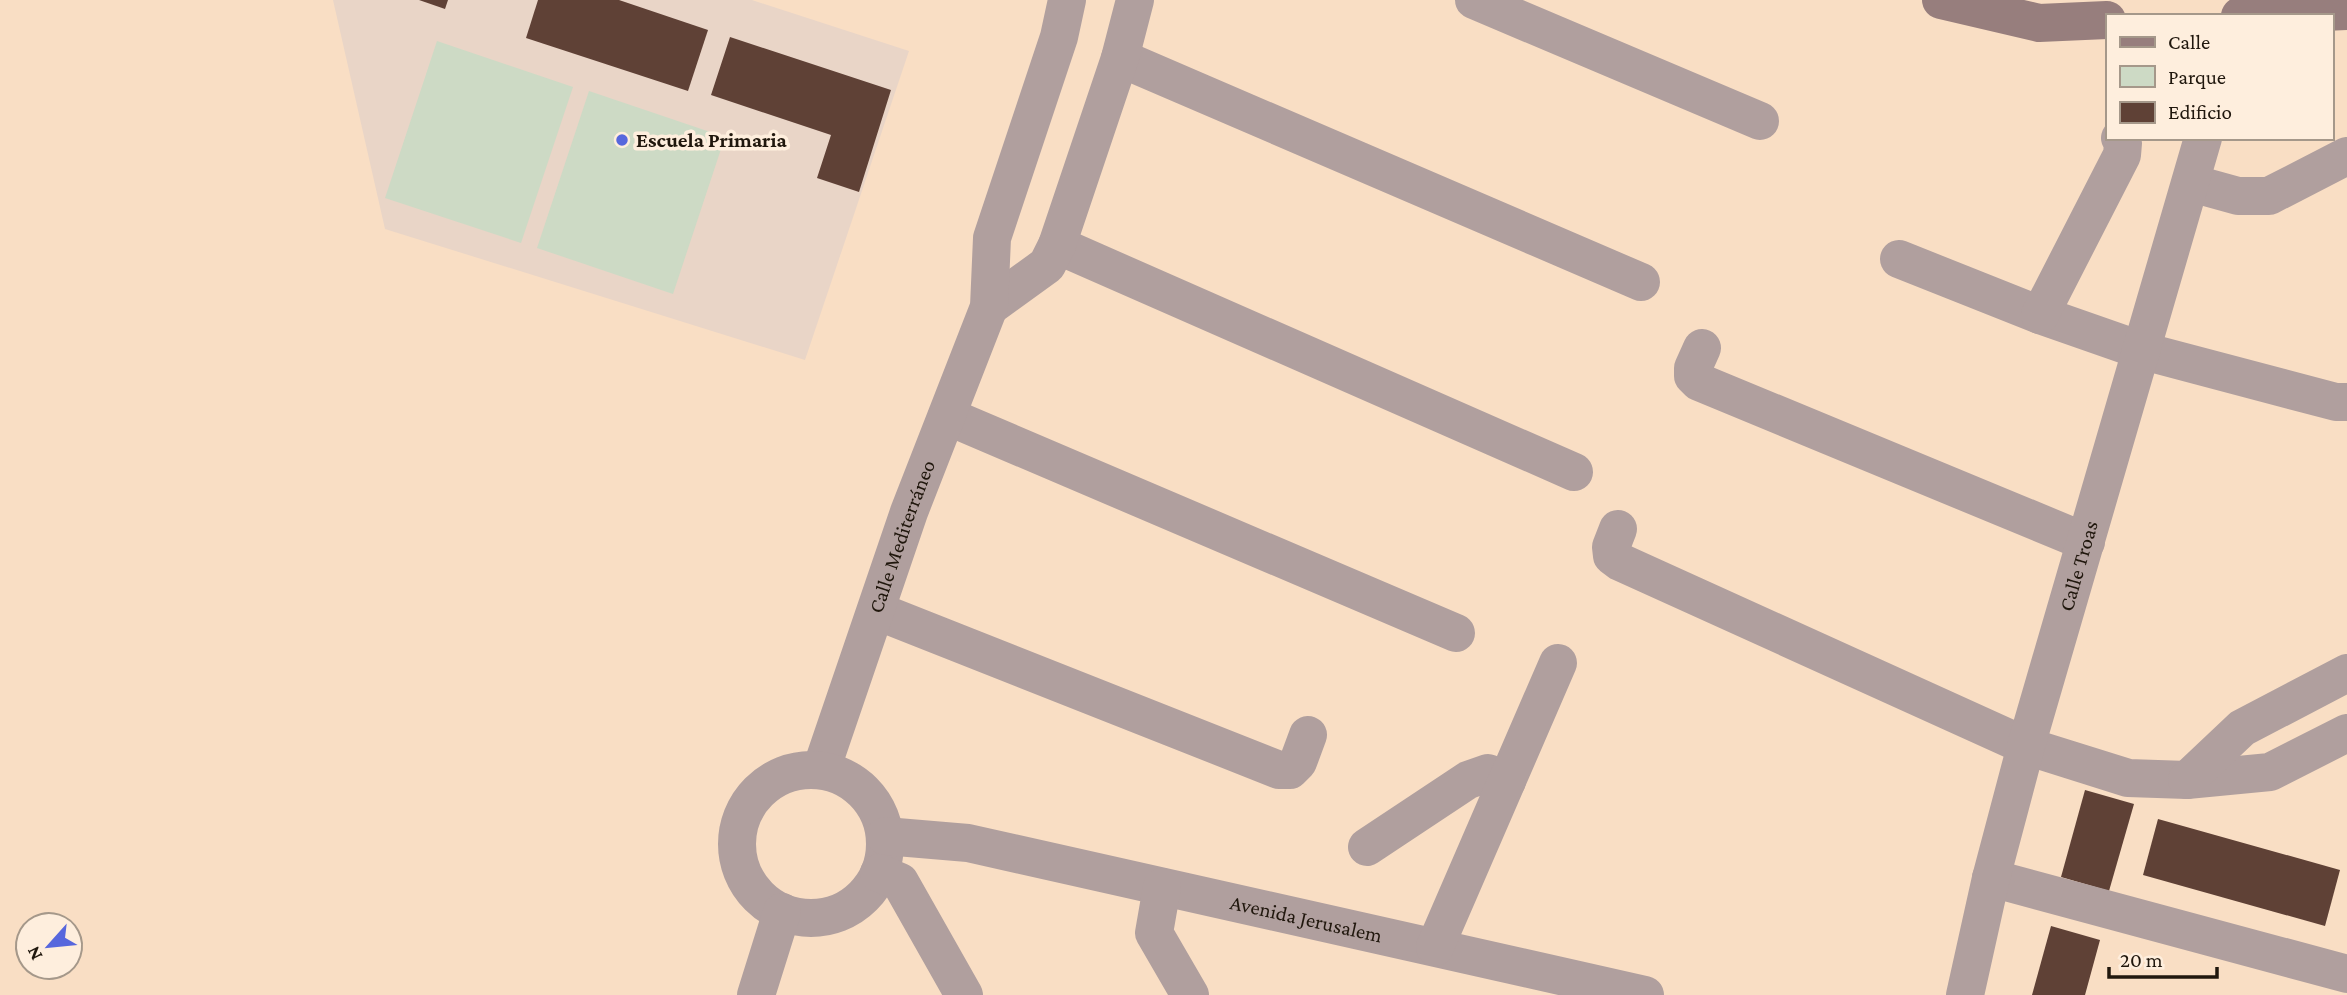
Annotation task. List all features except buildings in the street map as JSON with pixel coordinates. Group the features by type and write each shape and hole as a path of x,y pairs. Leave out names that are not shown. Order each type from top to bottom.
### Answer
{"street":[{"name":"Calle Mediterráneo","path":"821,770 909,512 989,307 992,237 1059,37 1067,0"},
{"path":"989,307 1047,265 1121,58 1135,0"},
{"path":"1474,0 1760,121"},
{"path":"1941,0 2039,23 2106,20"},
{"path":"2283,14 2347,11"},
{"path":"1121,58 1641,282"},
{"path":"2040,315 2122,155 2123,143 2118,140"},
{"name":"Calle Troas","path":"1965,995 1991,878 2026,746 2202,140"},
{"path":"2191,183 2238,196 2269,196 2347,156"},
{"path":"1056,246 1574,472"},
{"path":"1899,259 2040,315 2143,351 2336,402 2347,402"},
{"path":"1702,348 1693,368 1693,376 1699,382 2086,542"},
{"path":"947,416 1456,633"},
{"path":"1618,529 1611,547 1612,556 1620,562 2026,746 2128,778 2187,780 2270,772 2347,733"},
{"path":"877,611 1279,771 1290,770 1298,762 1308,735"},
{"path":"1435,947 1558,663"},
{"path":"2187,780 2242,728 2347,673"},
{"path":"821,770 840,775 870,799 880,816 885,835 884,855 879,873 869,890 838,913 820,918 800,918 765,902 751,888 742,871 737,852 737,833 752,797 766,784 792,772 821,770"},
{"path":"1367,847 1468,780 1488,773 1507,781"},
{"name":"Avenida Jerusalem","path":"885,835 968,843 1645,995"},
{"path":"879,873 900,882 964,995"},
{"path":"1991,878 2347,974"},
{"path":"1162,887 1154,933 1190,995"},
{"path":"756,995 782,912"}],"shaded area":[{"name":"Escuela Primaria","path":"333,0 752,0 909,51 805,360 385,229"}],"green space":[{"path":"437,41 573,87 521,243 385,198"},
{"path":"589,91 725,137 673,294 537,248"}],"place":[{"name":"Escuela Primaria","path":"622,140"}]}
